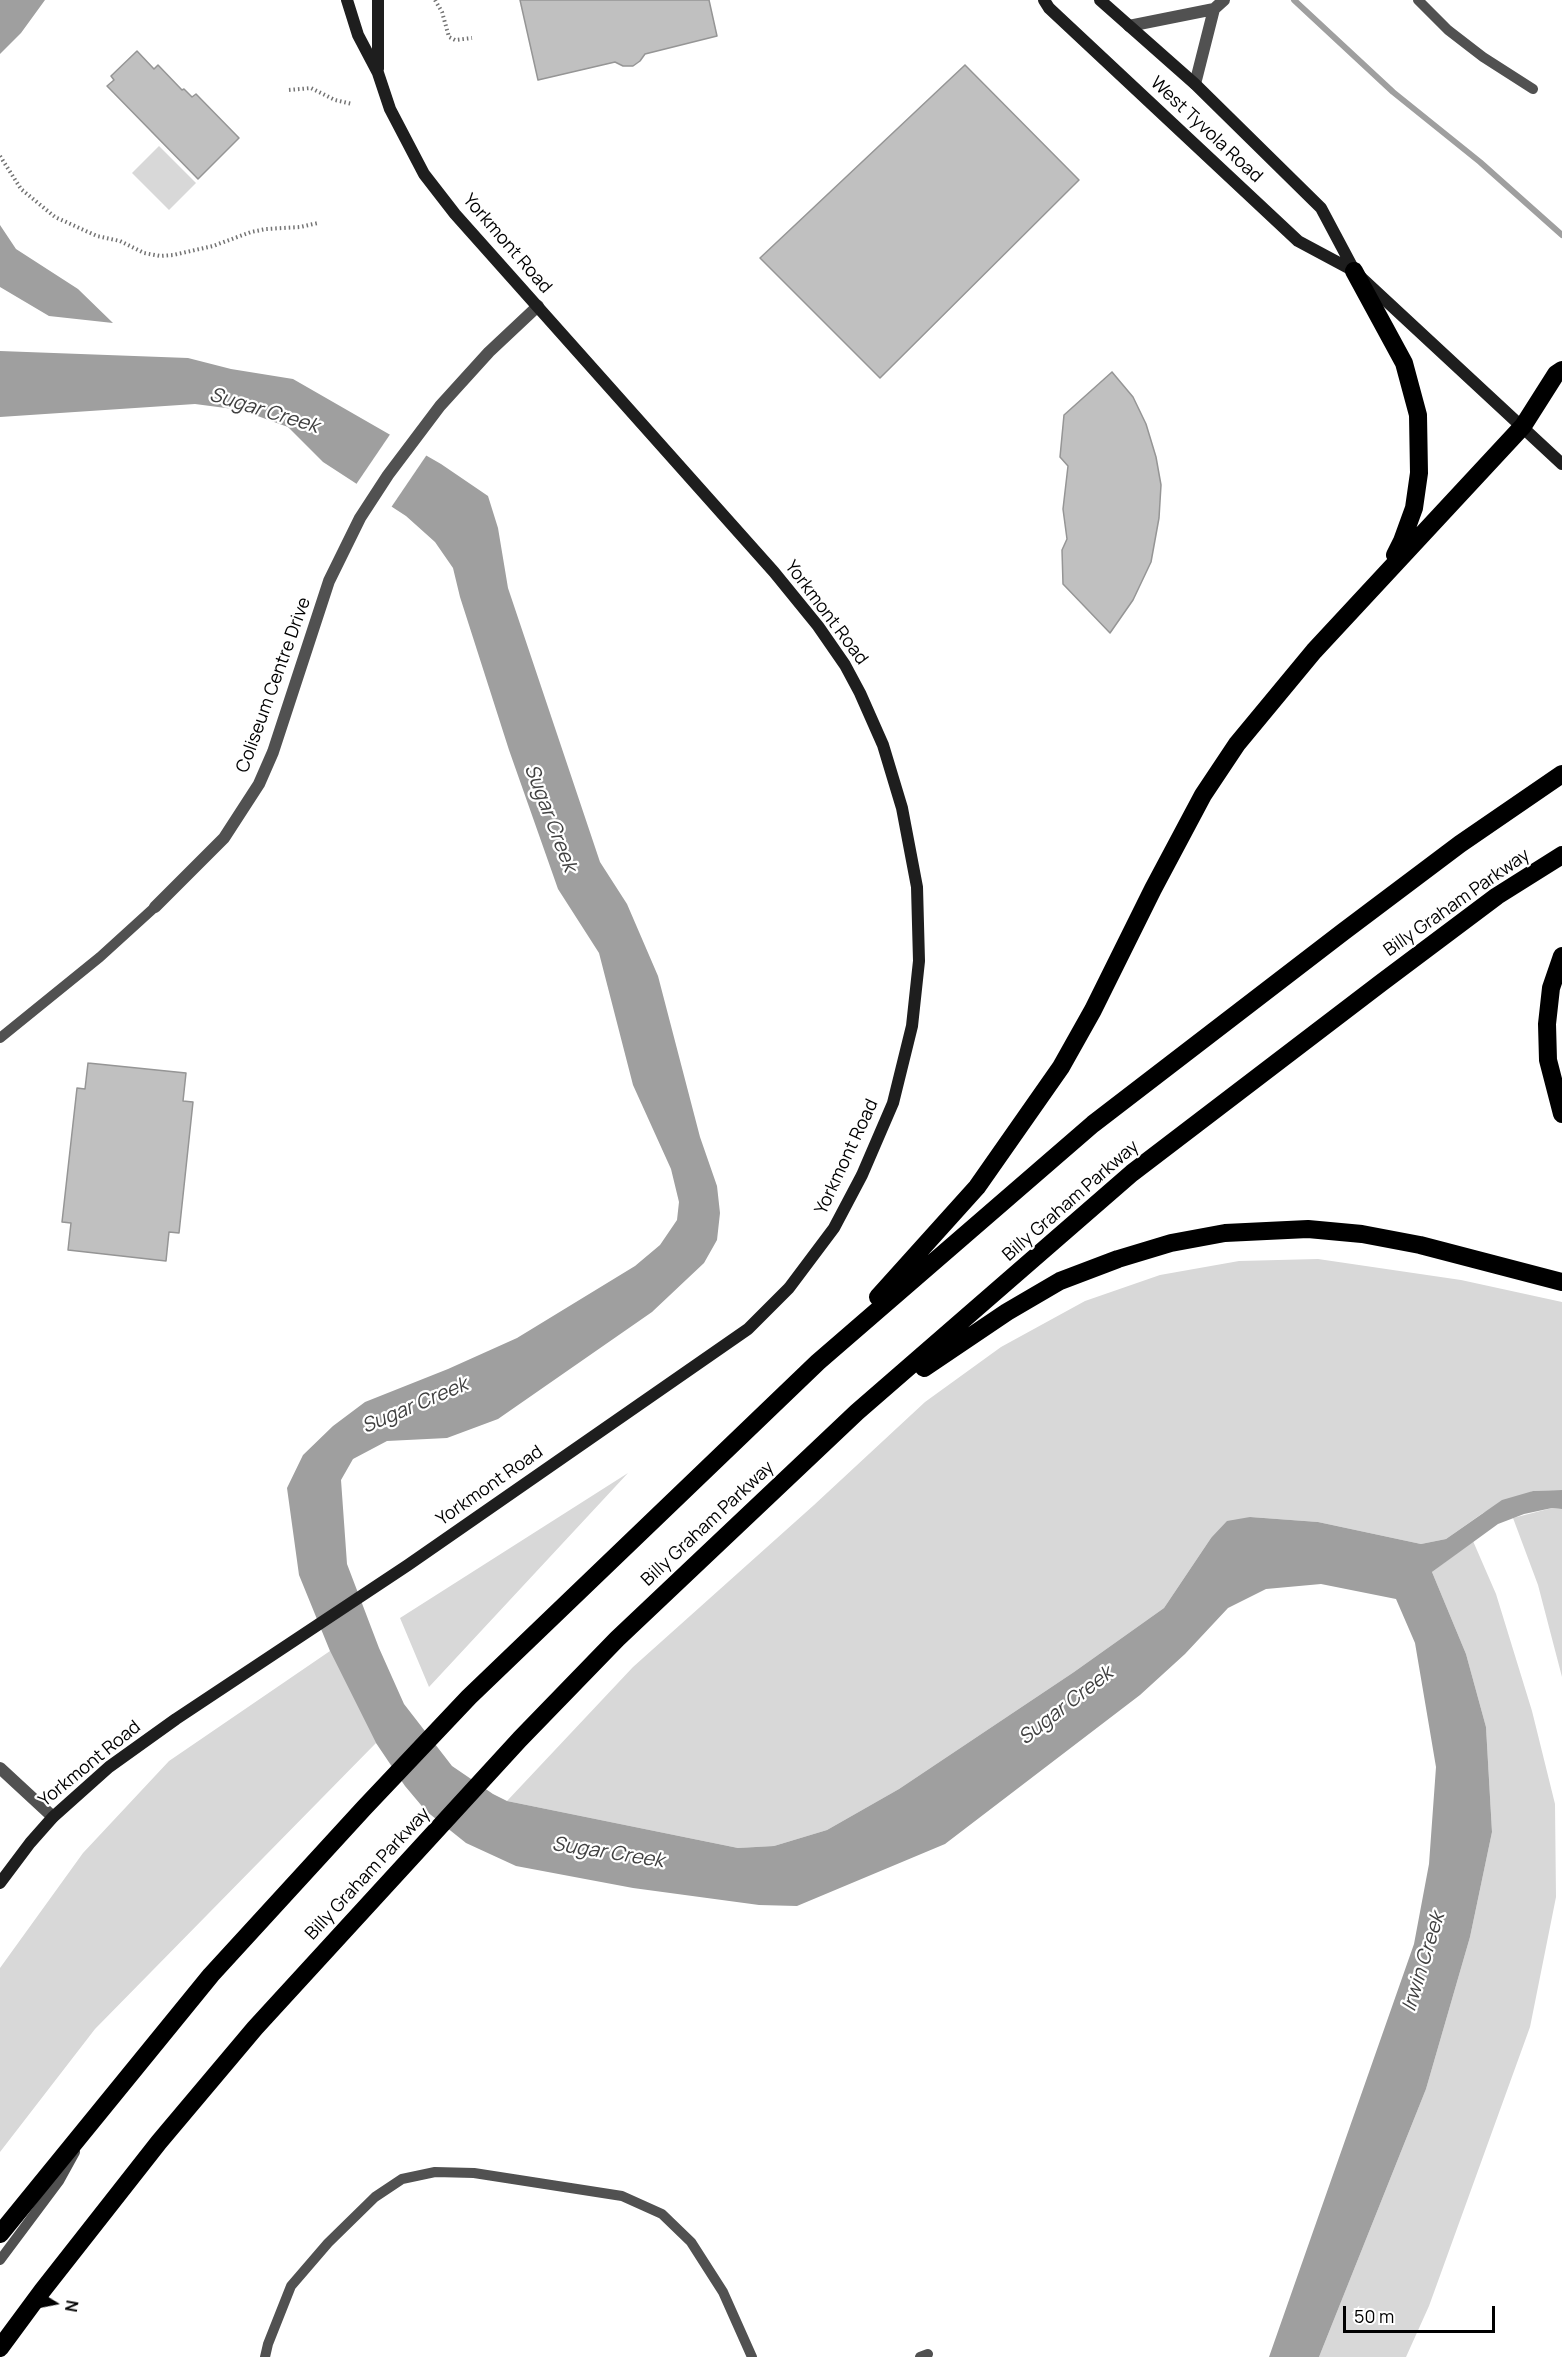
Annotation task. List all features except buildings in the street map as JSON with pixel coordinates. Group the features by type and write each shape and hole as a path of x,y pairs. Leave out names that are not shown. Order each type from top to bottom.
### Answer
{"highway":[{"path":"1354,271 1404,363 1418,415 1420,464 1413,508 1402,541 1385,573"},
{"path":"818,1362 977,1187 1061,1067 1093,1010 1153,889 1198,806 1237,744 1293,675 1522,426 1556,374 1562,370"},
{"path":"0,2234 211,1975 468,1697 818,1362 1093,1124 1460,844 1562,774"},
{"name":"Billy Graham Parkway","path":"0,2348 159,2142 255,2028 520,1739 617,1639 857,1412 1132,1173 1497,896 1562,855"},
{"path":"1562,956 1551,988 1547,1024 1548,1060 1562,1114"},
{"path":"857,1412 1007,1312 1060,1281 1161,1246 1225,1233 1308,1229 1362,1234 1420,1245 1562,1282"}],"street":[{"name":"Yorkmont Road","path":"0,1883 53,1817 109,1767 748,1329 789,1288 834,1228 862,1175 893,1102 913,1015 919,961 917,887 902,808 883,745 845,665 774,572 455,214 424,174 390,109 378,73 358,35 347,0"},
{"name":"Yorkmont Road","path":"378,0 378,73"},
{"name":"West Tyvola Road","path":"1044,0 1049,8 1298,241 1354,271 1562,464"},
{"name":"West Tyvola Road","path":"1100,0 1195,84 1321,208 1354,271"},
{"path":"1129,26 1214,9 1224,0"},
{"path":"1195,84 1214,9"},
{"name":"Coliseum Centre Drive","path":"155,907 224,838 259,784 273,752 329,581 349,539 388,475 440,406 489,352 538,306"},
{"path":"0,1768 53,1817"}],"lane":[{"path":"1418,0 1448,30 1533,89"},
{"name":"Coliseum Centre Drive","path":"0,1038 100,957 155,907"},
{"path":"0,2260 59,2181 93,2121"},
{"path":"265,2357 291,2286 328,2243 375,2197 402,2180 435,2172 474,2173 622,2196 662,2214 691,2242 723,2292 752,2357"}],"path":[{"path":"435,0 442,12 448,38 472,39"},
{"path":"289,90 311,88 335,100 352,104"},
{"path":"0,156 21,189 55,217 97,236 120,241 144,253 160,256 173,255 213,246 251,232 318,223"}],"shaded area":[{"path":"159,146 196,183 169,210 132,173"},
{"path":"1318,1259 1461,1280 1562,1302 1562,1490 1533,1491 1483,1513 1446,1539 1421,1544 1318,1522 1250,1517 1211,1538 1164,1608 1074,1672 899,1789 827,1830 774,1846 738,1848 507,1801 633,1667 925,1402 1001,1347 1085,1301 1160,1275 1239,1261"},
{"path":"628,1473 429,1687 400,1618"},
{"path":"1552,1508 1562,1509 1562,1677 1538,1585 1513,1518"},
{"path":"1473,1541 1496,1594 1532,1711 1555,1804 1556,1897 1530,2027 1429,2306 1406,2357 1319,2357 1426,2089 1470,1937 1492,1832 1486,1727 1466,1654 1432,1572"},
{"path":"330,1651 376,1743 95,2029 0,2152 0,1968 83,1853 169,1761"}],"water":[{"path":"0,0 45,0 21,33 0,54"},
{"path":"0,225 16,249 78,289 113,323 49,316 0,287"},
{"path":"0,351 188,358 231,369 293,379 441,464 488,496 498,528 508,588 600,862 627,904 658,976 700,1137 717,1186 720,1213 717,1240 704,1263 652,1312 498,1419 447,1438 387,1441 353,1459 341,1480 347,1564 379,1648 404,1704 452,1766 507,1801 738,1848 774,1846 827,1830 899,1789 1074,1672 1164,1608 1211,1538 1227,1521 1250,1517 1318,1522 1421,1544 1446,1539 1502,1500 1533,1491 1562,1490 1562,1509 1552,1508 1524,1514 1498,1524 1432,1572 1466,1654 1486,1727 1492,1832 1470,1937 1426,2089 1319,2357 1269,2357 1414,1944 1429,1864 1436,1767 1415,1643 1396,1599 1321,1584 1266,1589 1228,1608 1185,1654 1140,1695 945,1844 797,1906 759,1905 633,1888 516,1866 466,1843 426,1811 405,1786 376,1743 330,1651 299,1575 287,1488 303,1455 333,1426 365,1402 517,1338 635,1266 660,1245 677,1220 679,1202 671,1169 633,1085 599,953 558,889 509,750 460,597 453,568 435,542 406,516 323,462 288,427 241,410 195,404 0,417"}],"pier":[{"path":"391,433 428,453 390,509 355,486"}],"waterway":[{"path":"1294,0 1393,92 1480,162 1562,235"}],"water label":[{"name":"Sugar Creek","path":"264,411"},
{"name":"Sugar Creek","path":"550,818"},
{"name":"Sugar Creek","path":"415,1406"},
{"name":"Sugar Creek","path":"1066,1706"},
{"name":"Sugar Creek","path":"608,1853"},
{"name":"Irwin Creek","path":"1424,1962"}]}
